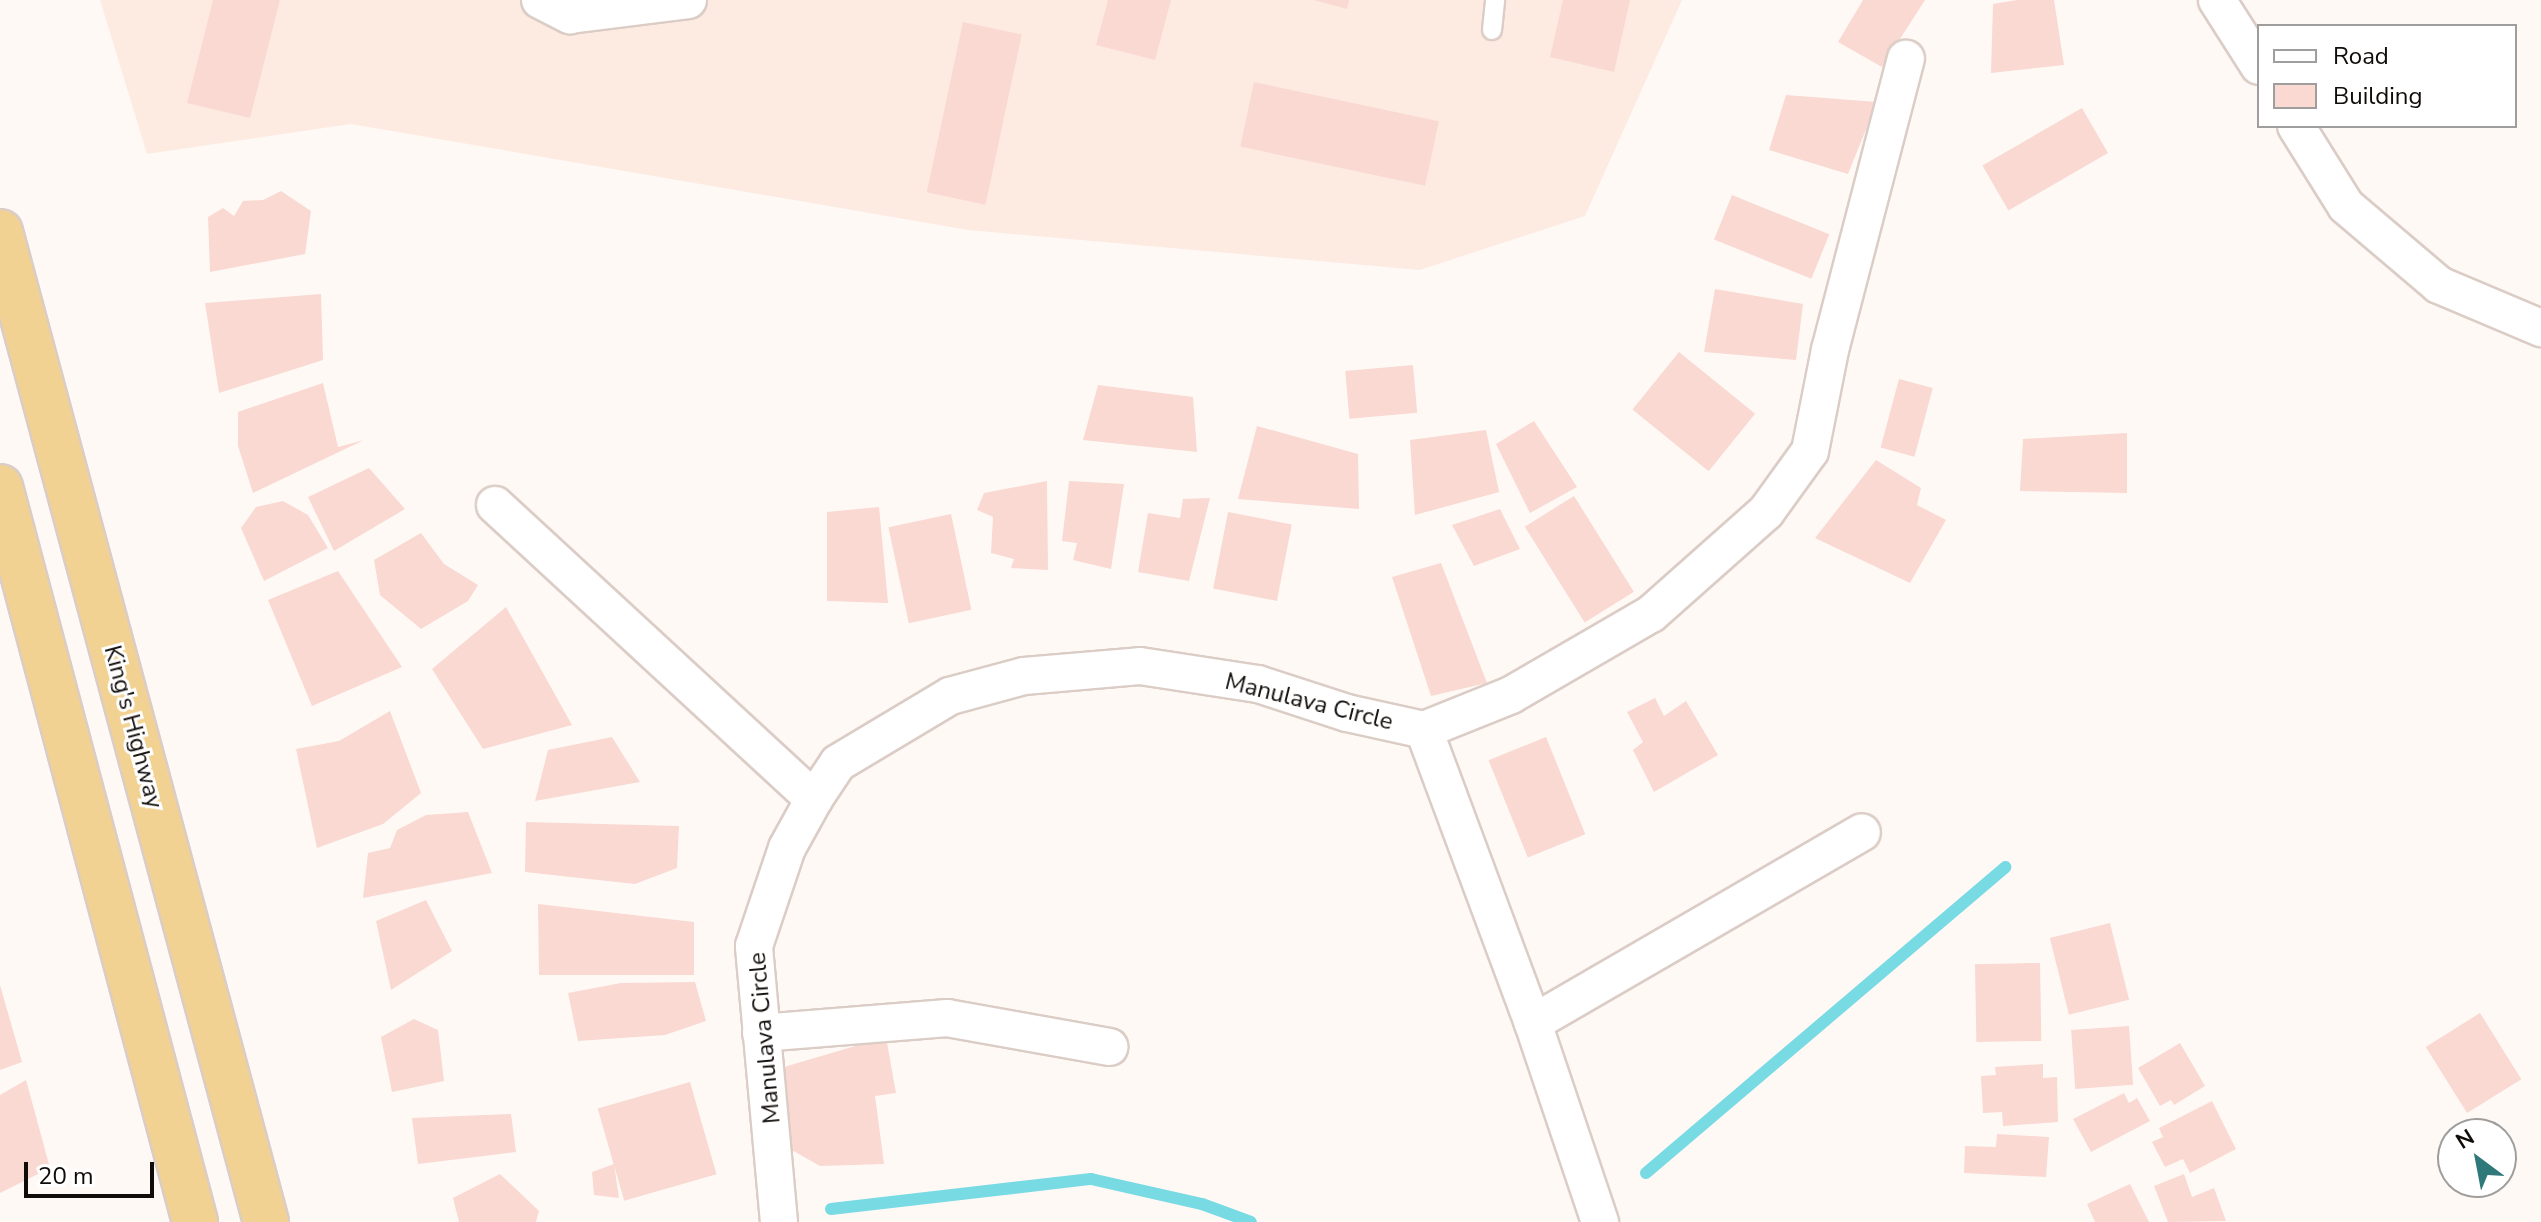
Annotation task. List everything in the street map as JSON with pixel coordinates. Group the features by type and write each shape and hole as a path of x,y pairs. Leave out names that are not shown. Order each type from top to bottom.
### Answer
{"highway":[{"name":"King's Highway","path":"0,232 266,1222"},
{"path":"0,487 195,1222"}],"street":[{"path":"540,0 570,15 688,0"},
{"path":"2217,0 2257,63"},
{"path":"1424,730 1511,695 1651,614 1766,512 1810,451 1830,350 1906,59"},
{"path":"2297,128 2346,206 2439,285 2541,328"},
{"path":"495,505 814,799"},
{"name":"Manulava Circle","path":"779,1222 776,1150 754,946 787,848 814,799 838,763 950,696 1024,676 1140,666 1258,684 1347,713 1424,730 1533,1023 1600,1222"},
{"path":"1533,1023 1862,832"},
{"path":"761,1033 947,1018 1109,1047"}],"lane":[{"path":"1492,30 1495,0"}],"shaded area":[{"path":"100,0 1682,0 1585,216 1420,270 968,230 351,124 147,154"}],"building":[{"path":"213,0 280,0 250,118 187,103"},
{"path":"1108,0 1171,0 1155,60 1096,45"},
{"path":"1314,0 1349,0 1347,9"},
{"path":"1563,0 1630,0 1614,72 1550,57"},
{"path":"1863,0 1925,0 1882,67 1838,42"},
{"path":"2017,0 2054,0 2064,65 1991,73 1993,4"},
{"path":"963,22 1022,34 986,205 927,192"},
{"path":"1254,82 1439,121 1425,186 1240,147"},
{"path":"1786,95 1877,102 1848,174 1769,150"},
{"path":"2082,108 2108,153 2008,211 1982,166"},
{"path":"281,191 311,211 305,254 210,272 208,217 223,208 234,216 243,201 263,200"},
{"path":"1732,195 1829,234 1811,279 1714,240"},
{"path":"1715,289 1803,304 1796,360 1704,352"},
{"path":"321,294 323,360 219,393 205,303"},
{"path":"1679,352 1755,414 1709,471 1632,410"},
{"path":"1413,365 1417,413 1349,419 1345,371"},
{"path":"1899,379 1933,388 1914,457 1881,448"},
{"path":"323,383 338,447 364,440 253,493 238,446 238,412"},
{"path":"1098,385 1193,397 1197,452 1083,440"},
{"path":"1534,421 1577,487 1530,513 1496,444"},
{"path":"1257,426 1358,454 1359,509 1238,499"},
{"path":"1486,430 1499,492 1415,515 1410,440"},
{"path":"2127,433 2127,493 2020,491 2023,439"},
{"path":"1876,460 1921,488 1917,505 1946,520 1910,583 1815,538"},
{"path":"369,468 405,509 334,551 308,497"},
{"path":"1047,481 1048,570 1011,568 1014,559 991,553 993,517 977,510 984,493"},
{"path":"1069,481 1124,484 1111,569 1073,560 1077,543 1062,541"},
{"path":"1574,496 1634,592 1585,623 1525,527"},
{"path":"1210,498 1189,581 1138,572 1148,513 1180,518 1183,499"},
{"path":"283,501 308,515 328,548 264,581 241,528 256,507"},
{"path":"879,507 888,603 827,601 827,512"},
{"path":"1500,509 1520,549 1474,566 1452,525"},
{"path":"1228,512 1292,524 1277,601 1213,589"},
{"path":"951,514 971,610 909,623 888,527"},
{"path":"421,533 444,564 478,585 468,601 421,629 380,595 374,560"},
{"path":"1441,563 1487,683 1431,696 1392,577"},
{"path":"338,571 402,667 312,706 268,600"},
{"path":"506,607 572,725 483,749 432,669"},
{"path":"1655,698 1664,716 1686,701 1718,755 1654,792 1633,750 1643,742 1627,712"},
{"path":"390,711 421,793 383,824 317,848 296,749 339,741"},
{"path":"612,737 640,782 535,801 548,750"},
{"path":"1546,737 1585,834 1528,858 1489,760"},
{"path":"468,812 492,873 363,898 368,853 390,848 397,830 426,815"},
{"path":"526,822 679,826 677,868 635,884 525,872"},
{"path":"426,900 452,951 391,990 376,921"},
{"path":"538,904 694,922 694,975 539,975"},
{"path":"2110,923 2129,1000 2069,1015 2050,938"},
{"path":"2040,963 2041,1041 1976,1042 1975,964"},
{"path":"695,982 706,1021 665,1035 578,1041 568,993 621,983"},
{"path":"0,985 22,1062 0,1070"},
{"path":"2480,1013 2521,1079 2467,1113 2426,1047"},
{"path":"414,1019 438,1030 444,1081 392,1092 381,1037"},
{"path":"2129,1026 2133,1085 2075,1089 2071,1030"},
{"path":"886,1037 896,1093 875,1096 884,1164 820,1166 790,1149 784,1067"},
{"path":"2180,1043 2205,1086 2174,1105 2171,1100 2160,1106 2138,1068"},
{"path":"2043,1064 2043,1078 2057,1077 2058,1122 2003,1126 2002,1112 1983,1113 1981,1076 1996,1075 1995,1067"},
{"path":"26,1080 50,1168 0,1193 0,1095"},
{"path":"690,1082 716,1174 624,1201 598,1108"},
{"path":"2124,1093 2129,1103 2137,1098 2150,1121 2091,1152 2073,1119"},
{"path":"2212,1101 2236,1149 2190,1173 2183,1159 2165,1167 2152,1142 2163,1137 2159,1128"},
{"path":"511,1114 516,1152 418,1164 412,1118"},
{"path":"1997,1134 2049,1137 2046,1177 1964,1173 1965,1146 1996,1147"},
{"path":"614,1164 619,1198 594,1195 592,1172"},
{"path":"500,1174 539,1211 536,1222 459,1222 453,1198"},
{"path":"2184,1174 2192,1197 2214,1188 2226,1221 2168,1222 2154,1186"},
{"path":"2130,1184 2149,1222 2095,1222 2087,1204"}],"waterway":[{"path":"1646,1173 2005,867"},
{"path":"831,1209 1091,1179 1202,1204 1251,1222"}]}
